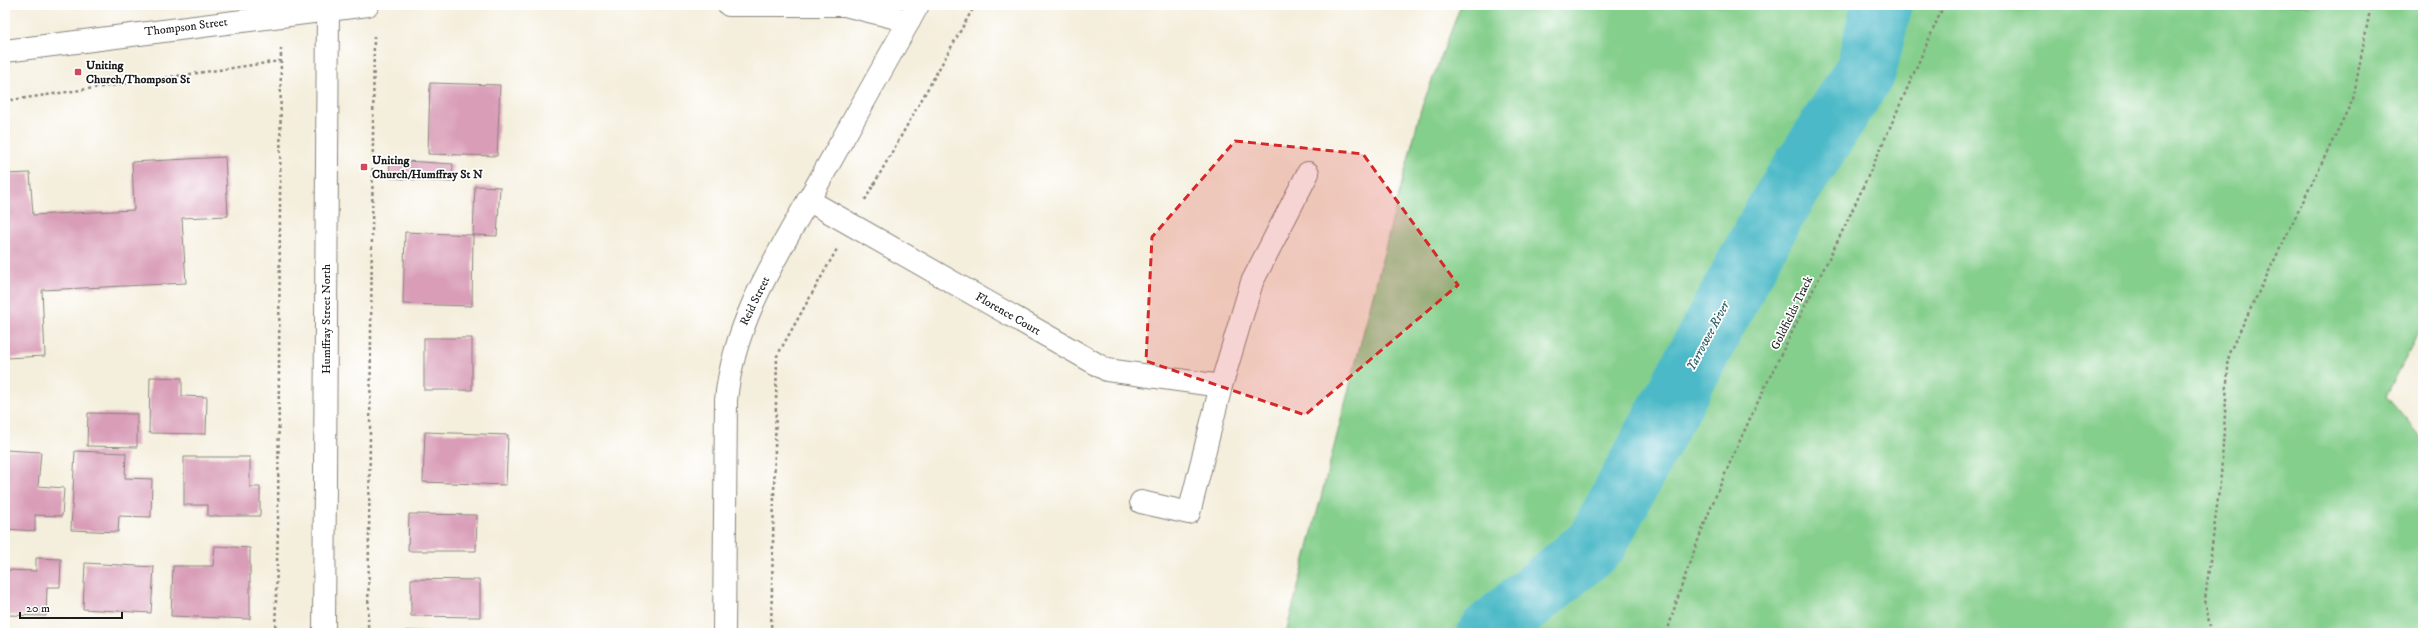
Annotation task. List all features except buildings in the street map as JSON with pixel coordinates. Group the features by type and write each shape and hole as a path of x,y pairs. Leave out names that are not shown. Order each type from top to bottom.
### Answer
{"street":[{"name":"Thompson Street","path":"5,51 328,7 368,5"},
{"path":"729,5 845,5 914,13"},
{"name":"Humffray Street North","path":"324,633 328,7"},
{"name":"Reid Street","path":"724,633 726,400 729,374 740,333 748,314 808,200 914,13"},
{"path":"1140,502 1189,513 1221,386 1252,282 1308,173"},
{"name":"Florence Court","path":"808,200 1107,370 1221,386"}],"path":[{"path":"771,633 777,356 975,5"},
{"name":"Goldfields Track","path":"1667,633 1681,584 1733,453 1857,202 1944,5"},
{"path":"2211,633 2205,600 2221,475 2229,353 2353,99 2371,5"},
{"path":"275,633 278,520 280,61 283,14"},
{"path":"368,633 374,28"},
{"path":"5,101 280,61"}],"highlighted area":[{"path":"1235,141 1363,154 1458,285 1305,415 1146,361 1152,237"}],"green space":[{"path":"1461,5 2423,5 2423,325 2386,396 2423,440 2423,633 1286,633 1421,109"}],"waterway":[{"name":"Yarrowee River","path":"1488,633 1596,544 1775,212 1866,70 1882,5"}],"place":[{"name":"Uniting Church/Thompson St","path":"78,72"},
{"name":"Uniting Church/Humffray St N","path":"364,167"}]}
